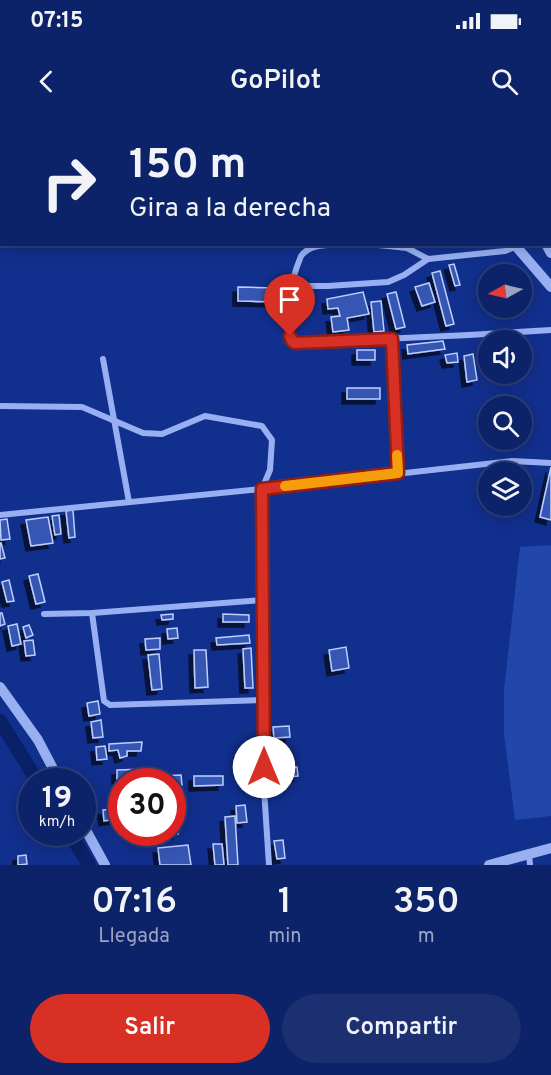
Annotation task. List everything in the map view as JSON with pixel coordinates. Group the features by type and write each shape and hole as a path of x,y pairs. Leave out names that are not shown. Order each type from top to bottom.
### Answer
{"street":[{"path":"315,246 303,252 290,289 286,317 290,336 295,343 551,330"},
{"path":"384,246 406,249 428,259"},
{"path":"290,289 301,286 388,282 404,275 428,259 505,251 515,246 551,287"},
{"path":"392,339 398,473"},
{"path":"103,358 129,502"},
{"path":"0,406 82,407 143,433 162,434 205,416 262,426 272,440 270,470 262,489 264,789 269,865"},
{"path":"0,515 512,461 551,464"},
{"path":"44,614 92,613 262,600"},
{"path":"92,613 104,701 110,705 264,700"},
{"path":"0,687 38,740 53,768"},
{"path":"95,846 105,865"},
{"path":"489,865 530,860 551,848"}],"shaded area":[{"path":"551,545 551,816 515,820 504,734 504,690 520,547"}],"building":[{"path":"454,264 460,285 455,286 449,265"},
{"path":"440,271 454,324 446,326 432,273"},
{"path":"429,283 435,302 422,306 415,287"},
{"path":"238,287 278,288 278,302 238,301"},
{"path":"363,292 369,314 347,318 349,330 333,332 331,317 340,316 338,308 328,309 327,299"},
{"path":"396,292 405,327 396,329 387,294"},
{"path":"381,301 384,331 374,332 371,302"},
{"path":"443,341 445,349 408,354 407,345"},
{"path":"357,350 375,350 375,360 357,360"},
{"path":"457,353 458,362 447,363 445,355"},
{"path":"473,354 477,380 467,382 464,356"},
{"path":"347,388 380,388 380,399 347,399"},
{"path":"551,467 551,520 540,517"},
{"path":"73,510 75,537 69,538 66,511"},
{"path":"59,515 61,534 55,535 52,516"},
{"path":"48,517 53,543 31,546 26,520"},
{"path":"7,519 10,539 1,540 0,520"},
{"path":"0,543 5,558 0,559"},
{"path":"38,574 45,602 36,604 29,576"},
{"path":"9,580 14,601 7,602 2,582"},
{"path":"0,613 2,613 5,624 0,626"},
{"path":"173,614 173,619 162,620 161,615"},
{"path":"223,614 249,615 249,622 223,622"},
{"path":"17,624 21,644 12,646 8,626"},
{"path":"29,625 33,635 26,638 23,627"},
{"path":"177,628 178,638 168,639 167,629"},
{"path":"249,635 250,643 217,645 216,638"},
{"path":"160,638 160,649 146,650 145,639"},
{"path":"33,640 35,655 26,656 24,641"},
{"path":"346,647 349,668 332,671 329,650"},
{"path":"251,648 253,688 245,688 243,649"},
{"path":"194,650 206,650 208,687 195,688"},
{"path":"159,654 162,689 152,690 148,655"},
{"path":"98,701 100,714 89,716 87,703"},
{"path":"101,720 103,737 93,738 91,722"},
{"path":"289,726 290,737 274,738 273,727"},
{"path":"142,742 141,751 127,751 127,756 120,758 118,750 109,751 109,744"},
{"path":"105,746 107,759 97,760 96,747"},
{"path":"281,750 283,761 274,761 273,751"},
{"path":"239,752 251,752 252,764 239,765"},
{"path":"297,767 298,776 275,778 275,769"},
{"path":"194,776 223,776 223,785 194,786"},
{"path":"245,805 247,822 237,823 236,806"},
{"path":"108,809 108,820 104,821 103,810"},
{"path":"235,816 238,865 228,865 225,817"},
{"path":"283,840 285,858 277,859 274,841"},
{"path":"213,844 222,844 224,865 215,865"},
{"path":"188,845 191,865 160,865 158,848"},
{"path":"26,855 27,864 18,865 18,856"}],"waterway":[{"path":"0,721 29,768"},
{"path":"77,846 89,865"}],"slow traffic":[{"path":"285,486 398,473 397,455"}],"route":[{"path":"264,767 262,489 398,473 392,339 295,343 290,336"}]}
